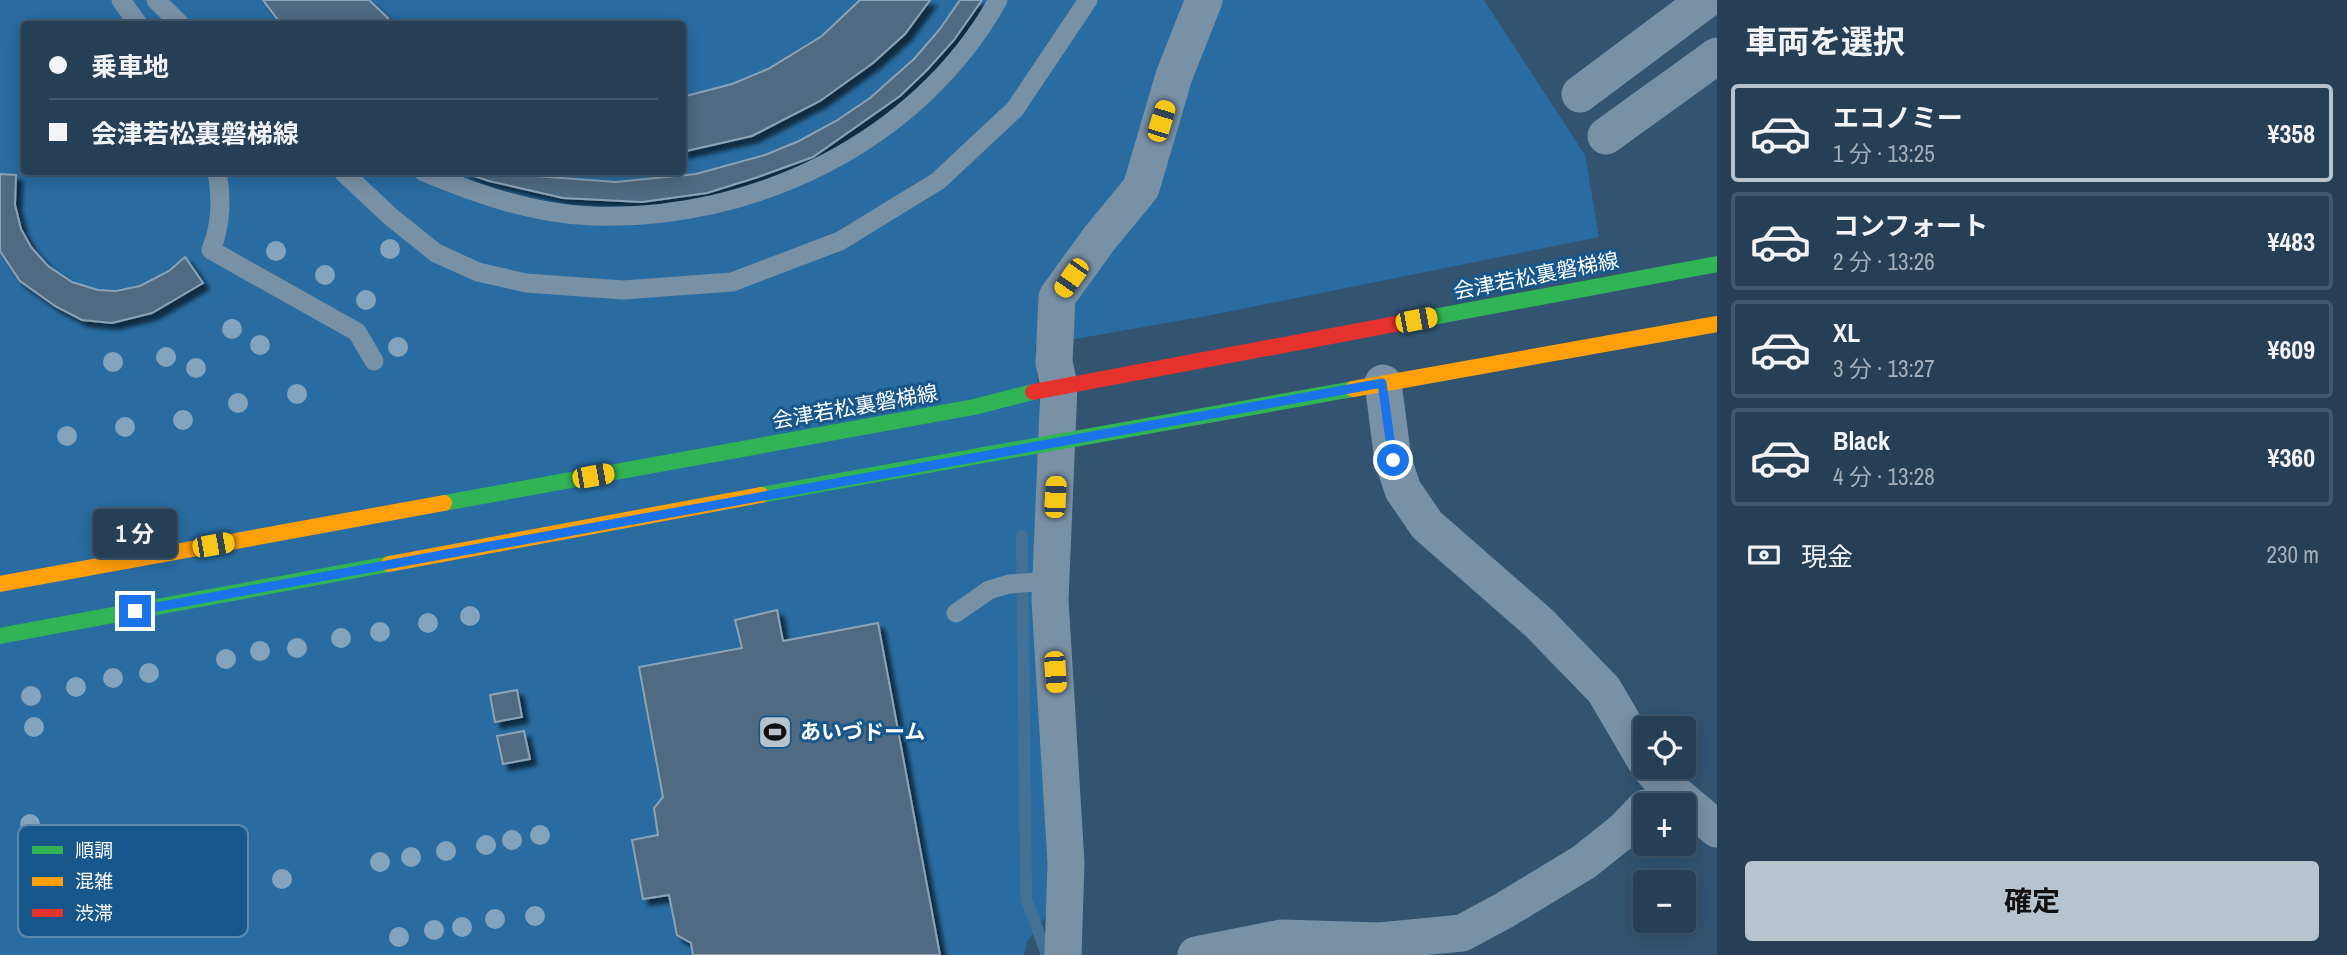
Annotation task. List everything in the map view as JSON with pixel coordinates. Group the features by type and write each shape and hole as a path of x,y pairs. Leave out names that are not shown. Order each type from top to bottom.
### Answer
{"main road":[{"name":"会津若松裏磐梯線","path":"0,584 974,407 1059,386 1717,264"},
{"path":"0,636 1717,324"}],"street":[{"path":"1063,955 1066,863 1050,600 1058,442 1059,386 1054,362 1057,297 1098,239 1141,188 1174,76 1204,0"},
{"path":"1580,94 1706,0"},
{"path":"1606,136 1717,56"},
{"path":"1382,383 1393,460 1403,490 1427,525 1530,615 1605,690 1650,785 1717,829"},
{"path":"1196,955 1282,938 1380,941 1462,933 1584,862 1624,830 1650,785"}],"lane":[{"path":"121,0 136,21"},
{"path":"156,0 177,21"},
{"path":"431,175 513,204 589,216 631,216 685,210 783,184 836,159 915,103 971,43 998,0"},
{"path":"346,175 391,217 436,253 478,272 526,283 623,290 732,282 840,241 938,181 1014,109 1088,0"},
{"path":"218,175 221,190 217,236 211,250 357,332 374,360"},
{"path":"956,613 989,590 1009,583 1051,581"}],"shaded area":[{"path":"0,0 1484,0 1585,155 1599,237 1206,316 1035,346 1048,516 1050,911 1027,942 1024,955 0,955"}],"building":[{"path":"263,0 369,0 388,18 386,21 279,21"},
{"path":"860,0 930,0 905,34 873,63 820,101 752,136 686,151 686,96 732,84 768,69 822,36"},
{"path":"960,0 982,0 954,40 900,96 813,157 707,193 642,202 563,198 471,175 535,175 616,182 696,174 765,155 836,121 870,98 914,59"},
{"path":"0,174 16,175 15,205 21,229 31,247 48,266 72,282 98,290 116,291 140,286 169,271 185,257 203,283 152,313 112,323 82,320 55,306 20,281 0,251"},
{"name":"あいづドーム","path":"777,610 783,641 878,623 940,955 693,955 691,943 677,935 669,895 643,899 632,840 658,835 654,808 663,797 639,667 742,648 735,620"},
{"path":"517,690 522,717 495,722 490,695"},
{"path":"524,731 530,759 503,764 497,736"}],"waterway":[{"path":"1022,536 1026,898 1047,955"}],"traffic: fast":[{"path":"1417,320 1717,264"},
{"path":"761,495 1353,389"},
{"path":"444,503 974,407 1033,392"},
{"path":"0,636 389,564"}],"traffic: slow":[{"path":"1353,389 1717,324"},
{"path":"389,564 761,495"},
{"path":"0,584 444,503"}],"traffic: jam":[{"path":"1033,392 1417,320"}],"place":[{"name":"あいづドーム","path":"775,732"}],"route":[{"path":"135,611 1382,383 1393,460"}]}
